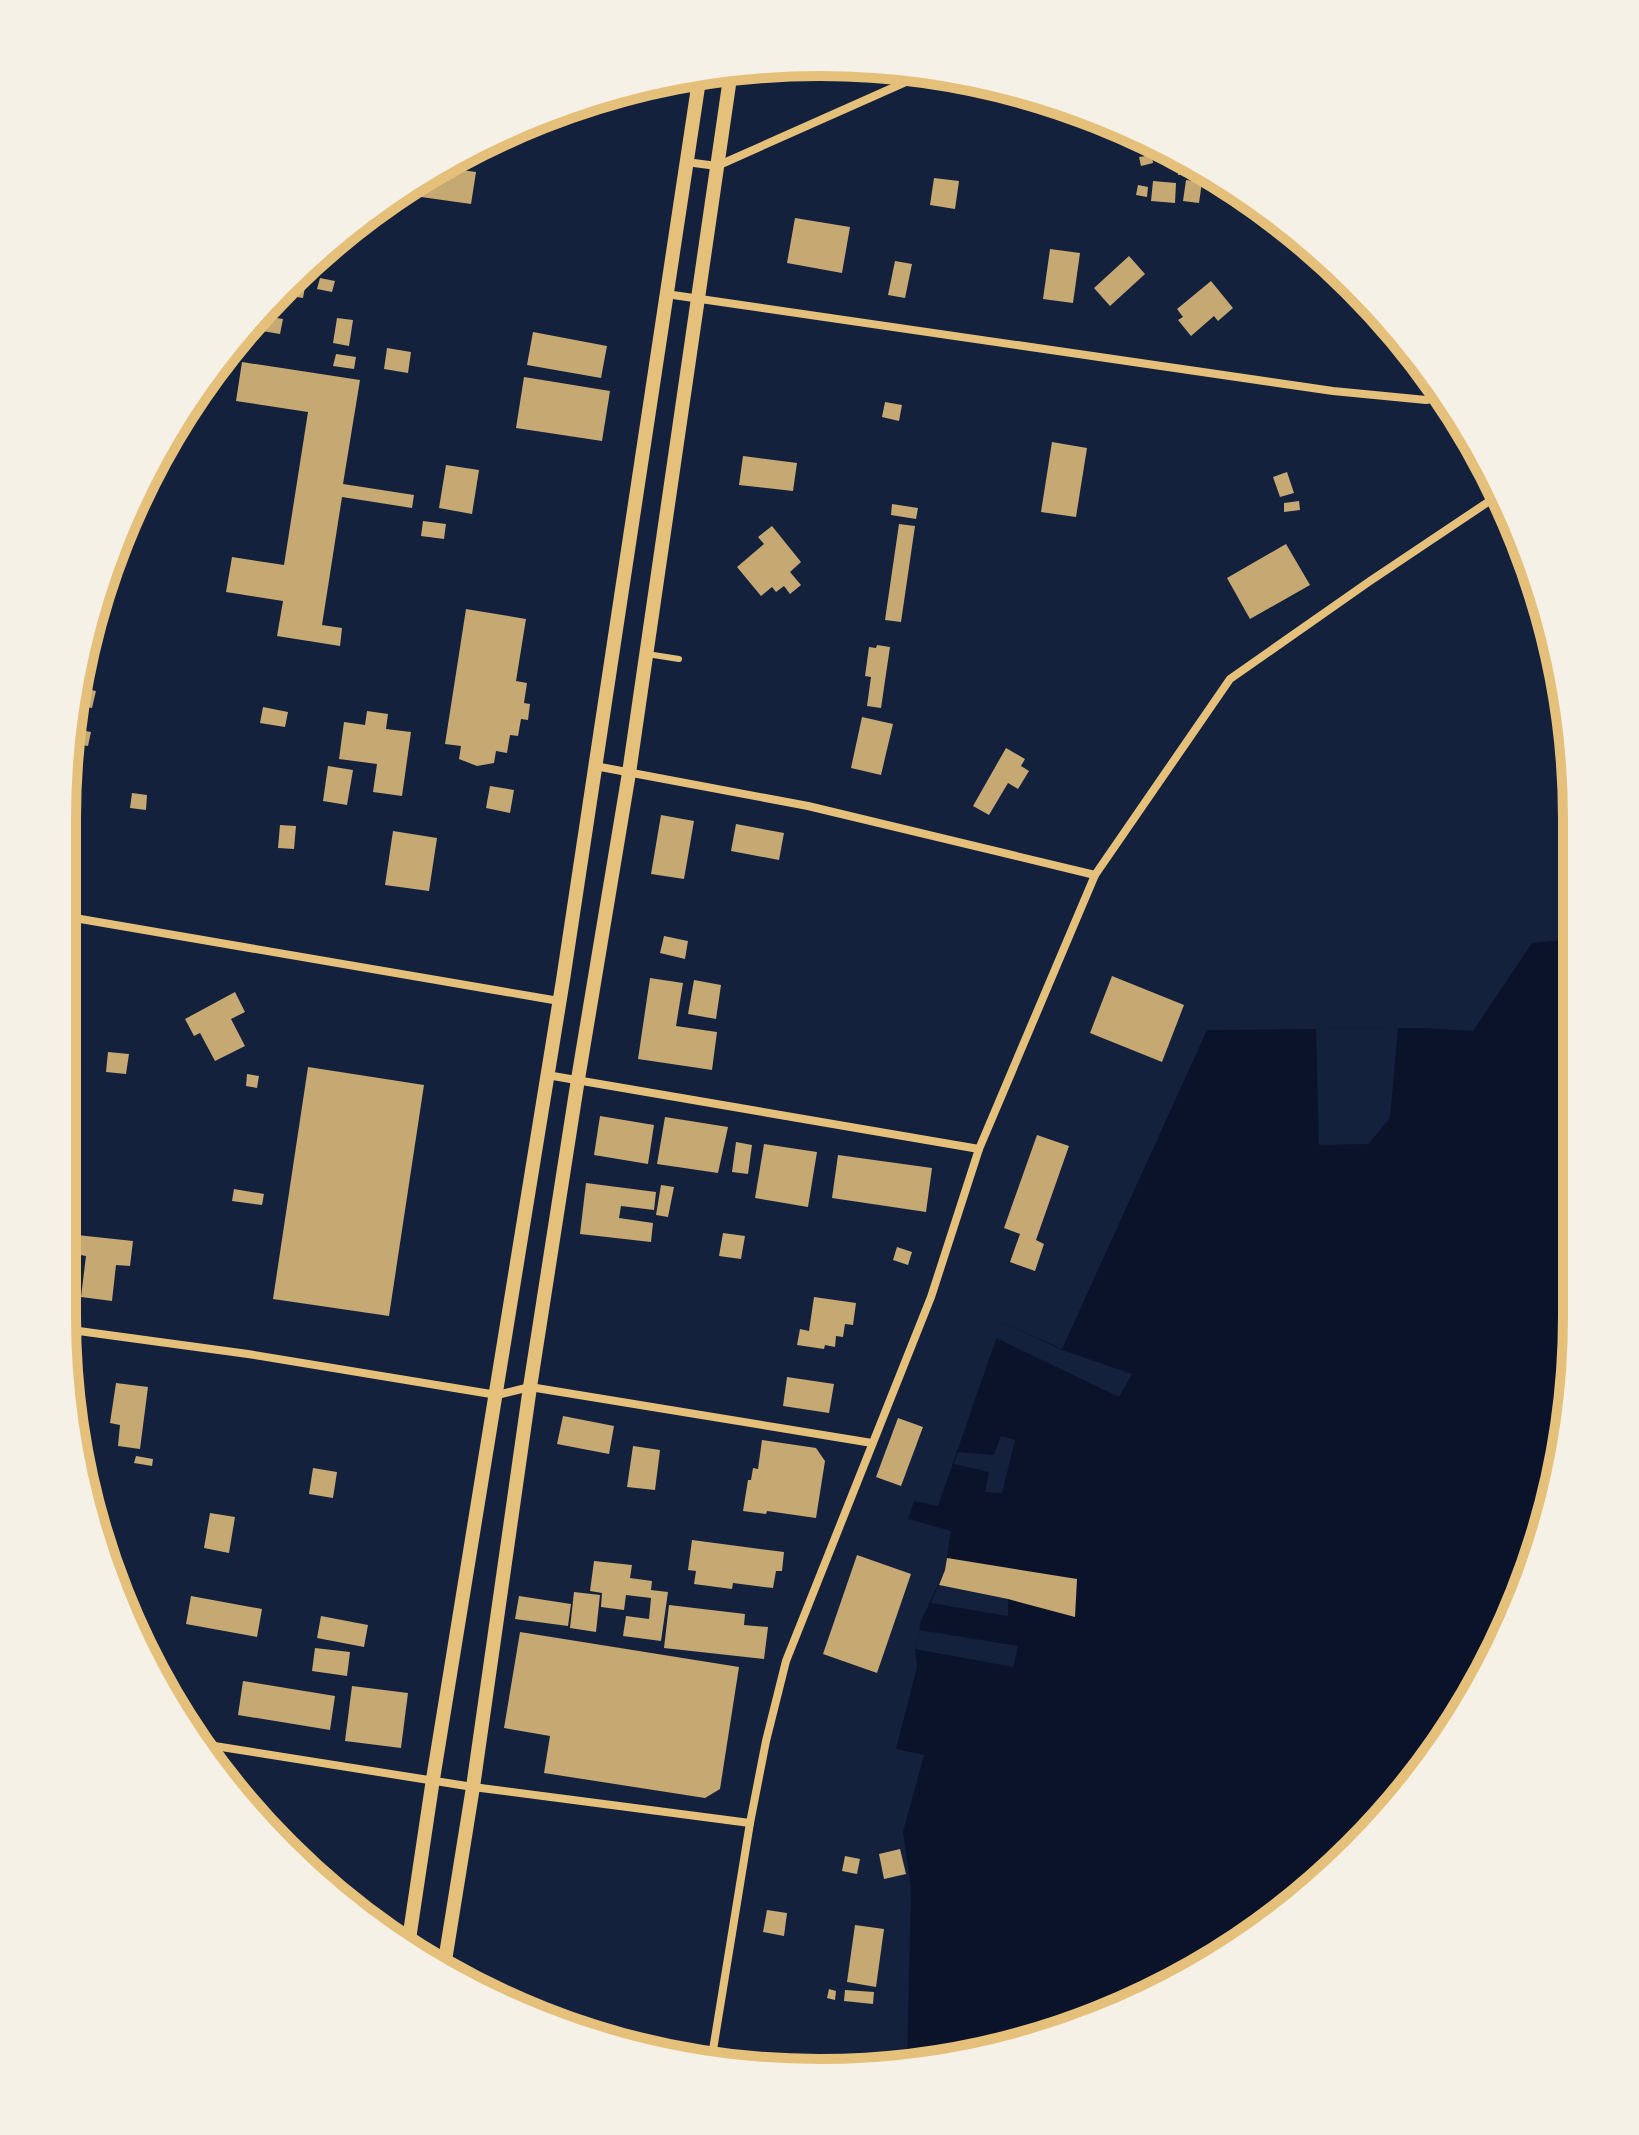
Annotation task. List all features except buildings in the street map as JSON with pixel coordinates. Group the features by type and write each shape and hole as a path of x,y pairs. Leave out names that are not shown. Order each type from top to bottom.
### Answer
{"street":[{"path":"445,1958 530,1387 629,773 729,81"},
{"path":"686,162 717,166 908,81"},
{"path":"409,1936 559,1001 698,86"},
{"path":"666,294 1333,391 1433,399"},
{"path":"713,2051 750,1823 786,1661 931,1297 979,1149 1095,875 1230,679 1490,500"},
{"path":"595,766 808,806 1095,875"},
{"path":"76,918 559,1001"},
{"path":"547,1075 979,1149"},
{"path":"77,1331 248,1354 497,1395 530,1387 872,1443"},
{"path":"213,1746 473,1787 750,1823"}],"lane":[{"path":"647,654 679,659"}],"water":[{"path":"1563,940 1563,1316 1557,1413 1538,1508 1524,1554 1486,1644 1463,1687 1438,1729 1378,1806 1310,1874 1233,1934 1148,1982 1058,2020 965,2045 907,2054 911,1889 903,1832 924,1755 896,1749 917,1667 915,1649 921,1621 945,1570 951,1531 908,1519 914,1501 938,1506 1002,1322 1062,1349 1207,1030 1422,1028 1473,1031 1532,943"}],"pier":[{"path":"1398,1028 1390,1118 1368,1144 1319,1145 1316,1029"},
{"path":"1002,1322 1062,1350 1132,1374 1119,1397 996,1338"},
{"path":"1001,1436 1015,1440 1002,1493 985,1492 989,1472 954,1464 958,1452 994,1455"},
{"path":"939,1585 1008,1599 1008,1616 931,1603"},
{"path":"919,1630 1018,1646 1013,1667 915,1649"}]}
